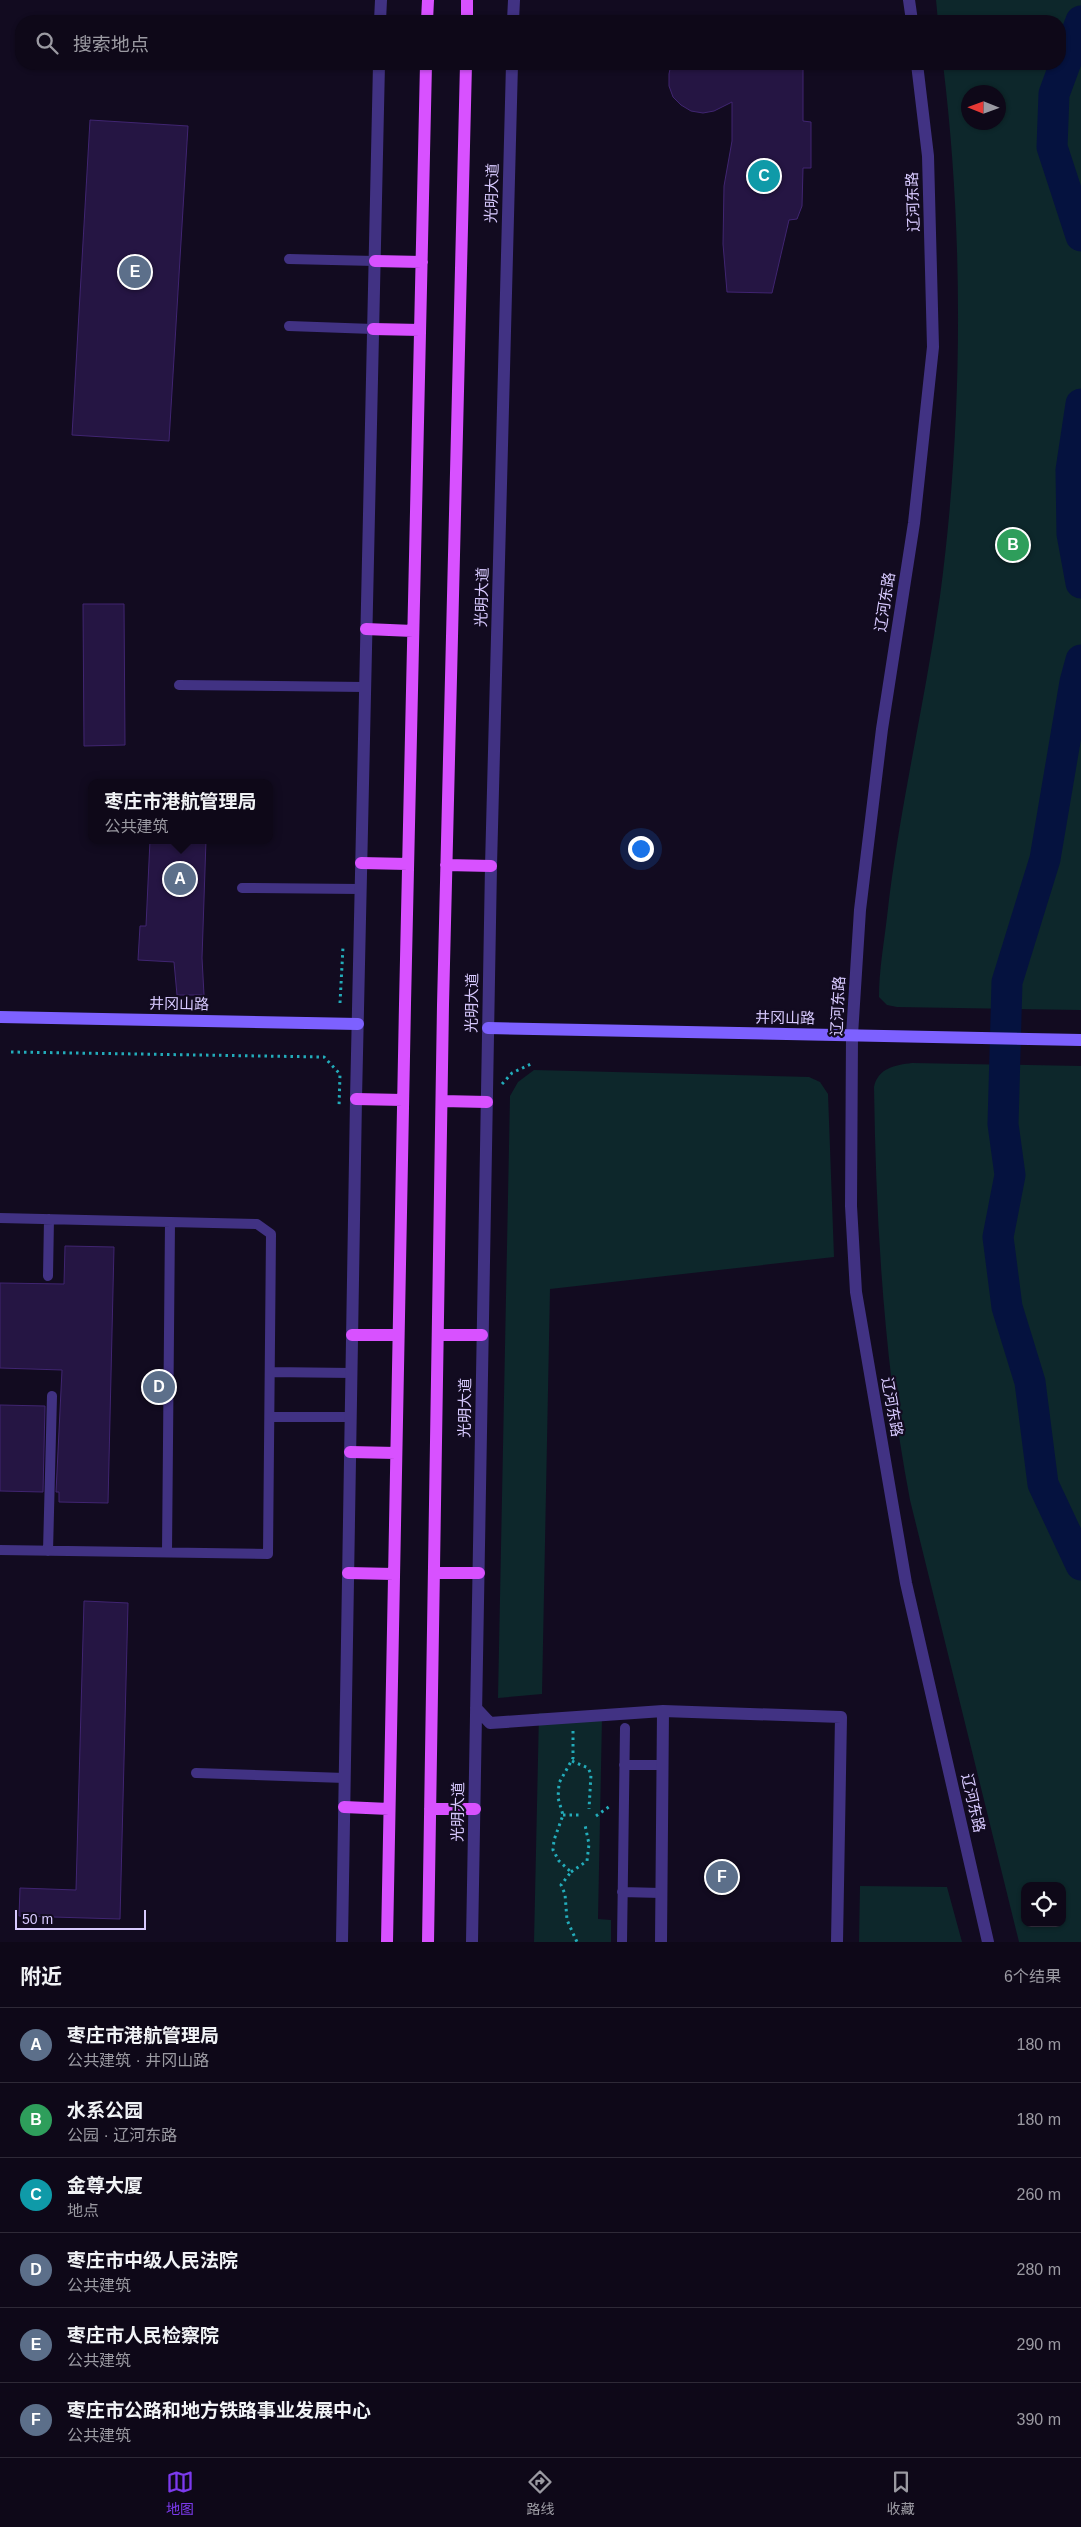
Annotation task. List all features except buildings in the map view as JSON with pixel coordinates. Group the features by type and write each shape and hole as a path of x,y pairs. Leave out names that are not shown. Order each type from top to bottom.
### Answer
{"main road":[{"path":"427,15 428,0"},
{"path":"467,0 467,15"},
{"path":"387,1942 398,1335 426,70"},
{"name":"光明大道","path":"428,1942 446,865 466,70"},
{"path":"375,261 422,262"},
{"path":"373,329 420,330"},
{"path":"366,629 413,631"},
{"path":"361,863 408,864"},
{"path":"446,865 491,866"},
{"path":"356,1099 403,1100"},
{"path":"442,1101 487,1102"},
{"path":"352,1335 398,1335"},
{"path":"438,1335 482,1335"},
{"path":"350,1452 396,1452"},
{"path":"348,1573 394,1574"},
{"path":"434,1574 479,1573"},
{"path":"344,1807 389,1808"},
{"path":"430,1809 475,1809"}],"street":[{"path":"380,15 381,0"},
{"path":"513,15 514,0"},
{"path":"909,0 911,15"},
{"path":"342,1942 360,889 379,70"},
{"name":"光明大道","path":"472,1942 491,866 512,70"},
{"name":"辽河东路","path":"918,70 928,156 933,346 914,523 882,729 860,910 852,1035 851,1206 856,1292 906,1583 988,1942"},
{"name":"井冈山路","path":"0,1017 358,1024"},
{"name":"井冈山路","path":"488,1028 1081,1040"},
{"path":"476,1708 490,1723 663,1711 840,1718 837,1942"},
{"path":"661,1942 663,1711"}],"lane":[{"path":"290,259 375,261"},
{"path":"289,326 373,329"},
{"path":"179,685 365,687"},
{"path":"242,888 360,889"},
{"path":"0,1218 258,1224 271,1234 268,1554 0,1550"},
{"path":"48,1276 49,1219"},
{"path":"167,1552 170,1222"},
{"path":"270,1372 352,1373"},
{"path":"48,1551 52,1396"},
{"path":"270,1417 351,1417"},
{"path":"622,1942 625,1728"},
{"path":"624,1765 662,1765"},
{"path":"196,1773 345,1778"},
{"path":"622,1892 661,1893"}],"path":[{"path":"11,1052 324,1057 340,1074"},
{"path":"501,1086 512,1073 531,1064"},
{"path":"570,1872 559,1860 554,1850 554,1840 563,1815 558,1798 559,1783 572,1761 572,1731 576,1728"},
{"path":"572,1761 588,1768 591,1774 589,1809"},
{"path":"596,1816 610,1806"},
{"path":"563,1815 581,1815"},
{"path":"577,1942 567,1920 565,1894 561,1885 570,1872 587,1860 588,1844 585,1825"}],"green space":[{"path":"936,0 1081,0 1081,1010 897,1007 887,1005 879,997 892,877 940,596 948,531 957,398 958,330 955,195 944,70 1066,70 1066,15 937,15"},
{"path":"912,1063 1081,1066 1081,1942 1019,1942 910,1500 901,1449 888,1346 879,1242 877,1190 874,1087 879,1076 894,1066"},
{"path":"534,1070 809,1077 820,1082 828,1094 834,1257 550,1289 542,1694 498,1698 510,1096 518,1082"},
{"path":"539,1713 602,1718 598,1919 611,1920 611,1942 534,1942"},
{"path":"860,1886 947,1887 962,1942 859,1942"}],"waterway":[{"path":"1066,62 1081,21"},
{"path":"1063,70 1054,94 1052,147 1081,236"},
{"path":"1081,404 1071,470 1072,534 1081,583"},
{"path":"1081,660 1075,682 1045,859 1007,982 1003,1124 1010,1175 998,1237 1007,1307 1030,1382 1043,1484 1081,1565"}],"place":[{"name":"金尊大厦","path":"764,176"},
{"name":"枣庄市人民检察院","path":"135,272"},
{"name":"水系公园","path":"1013,545"},
{"name":"枣庄市港航管理局","path":"180,879"},
{"name":"枣庄市中级人民法院","path":"159,1387"},
{"name":"枣庄市公路和地方铁路事业发展中心","path":"722,1877"}]}
